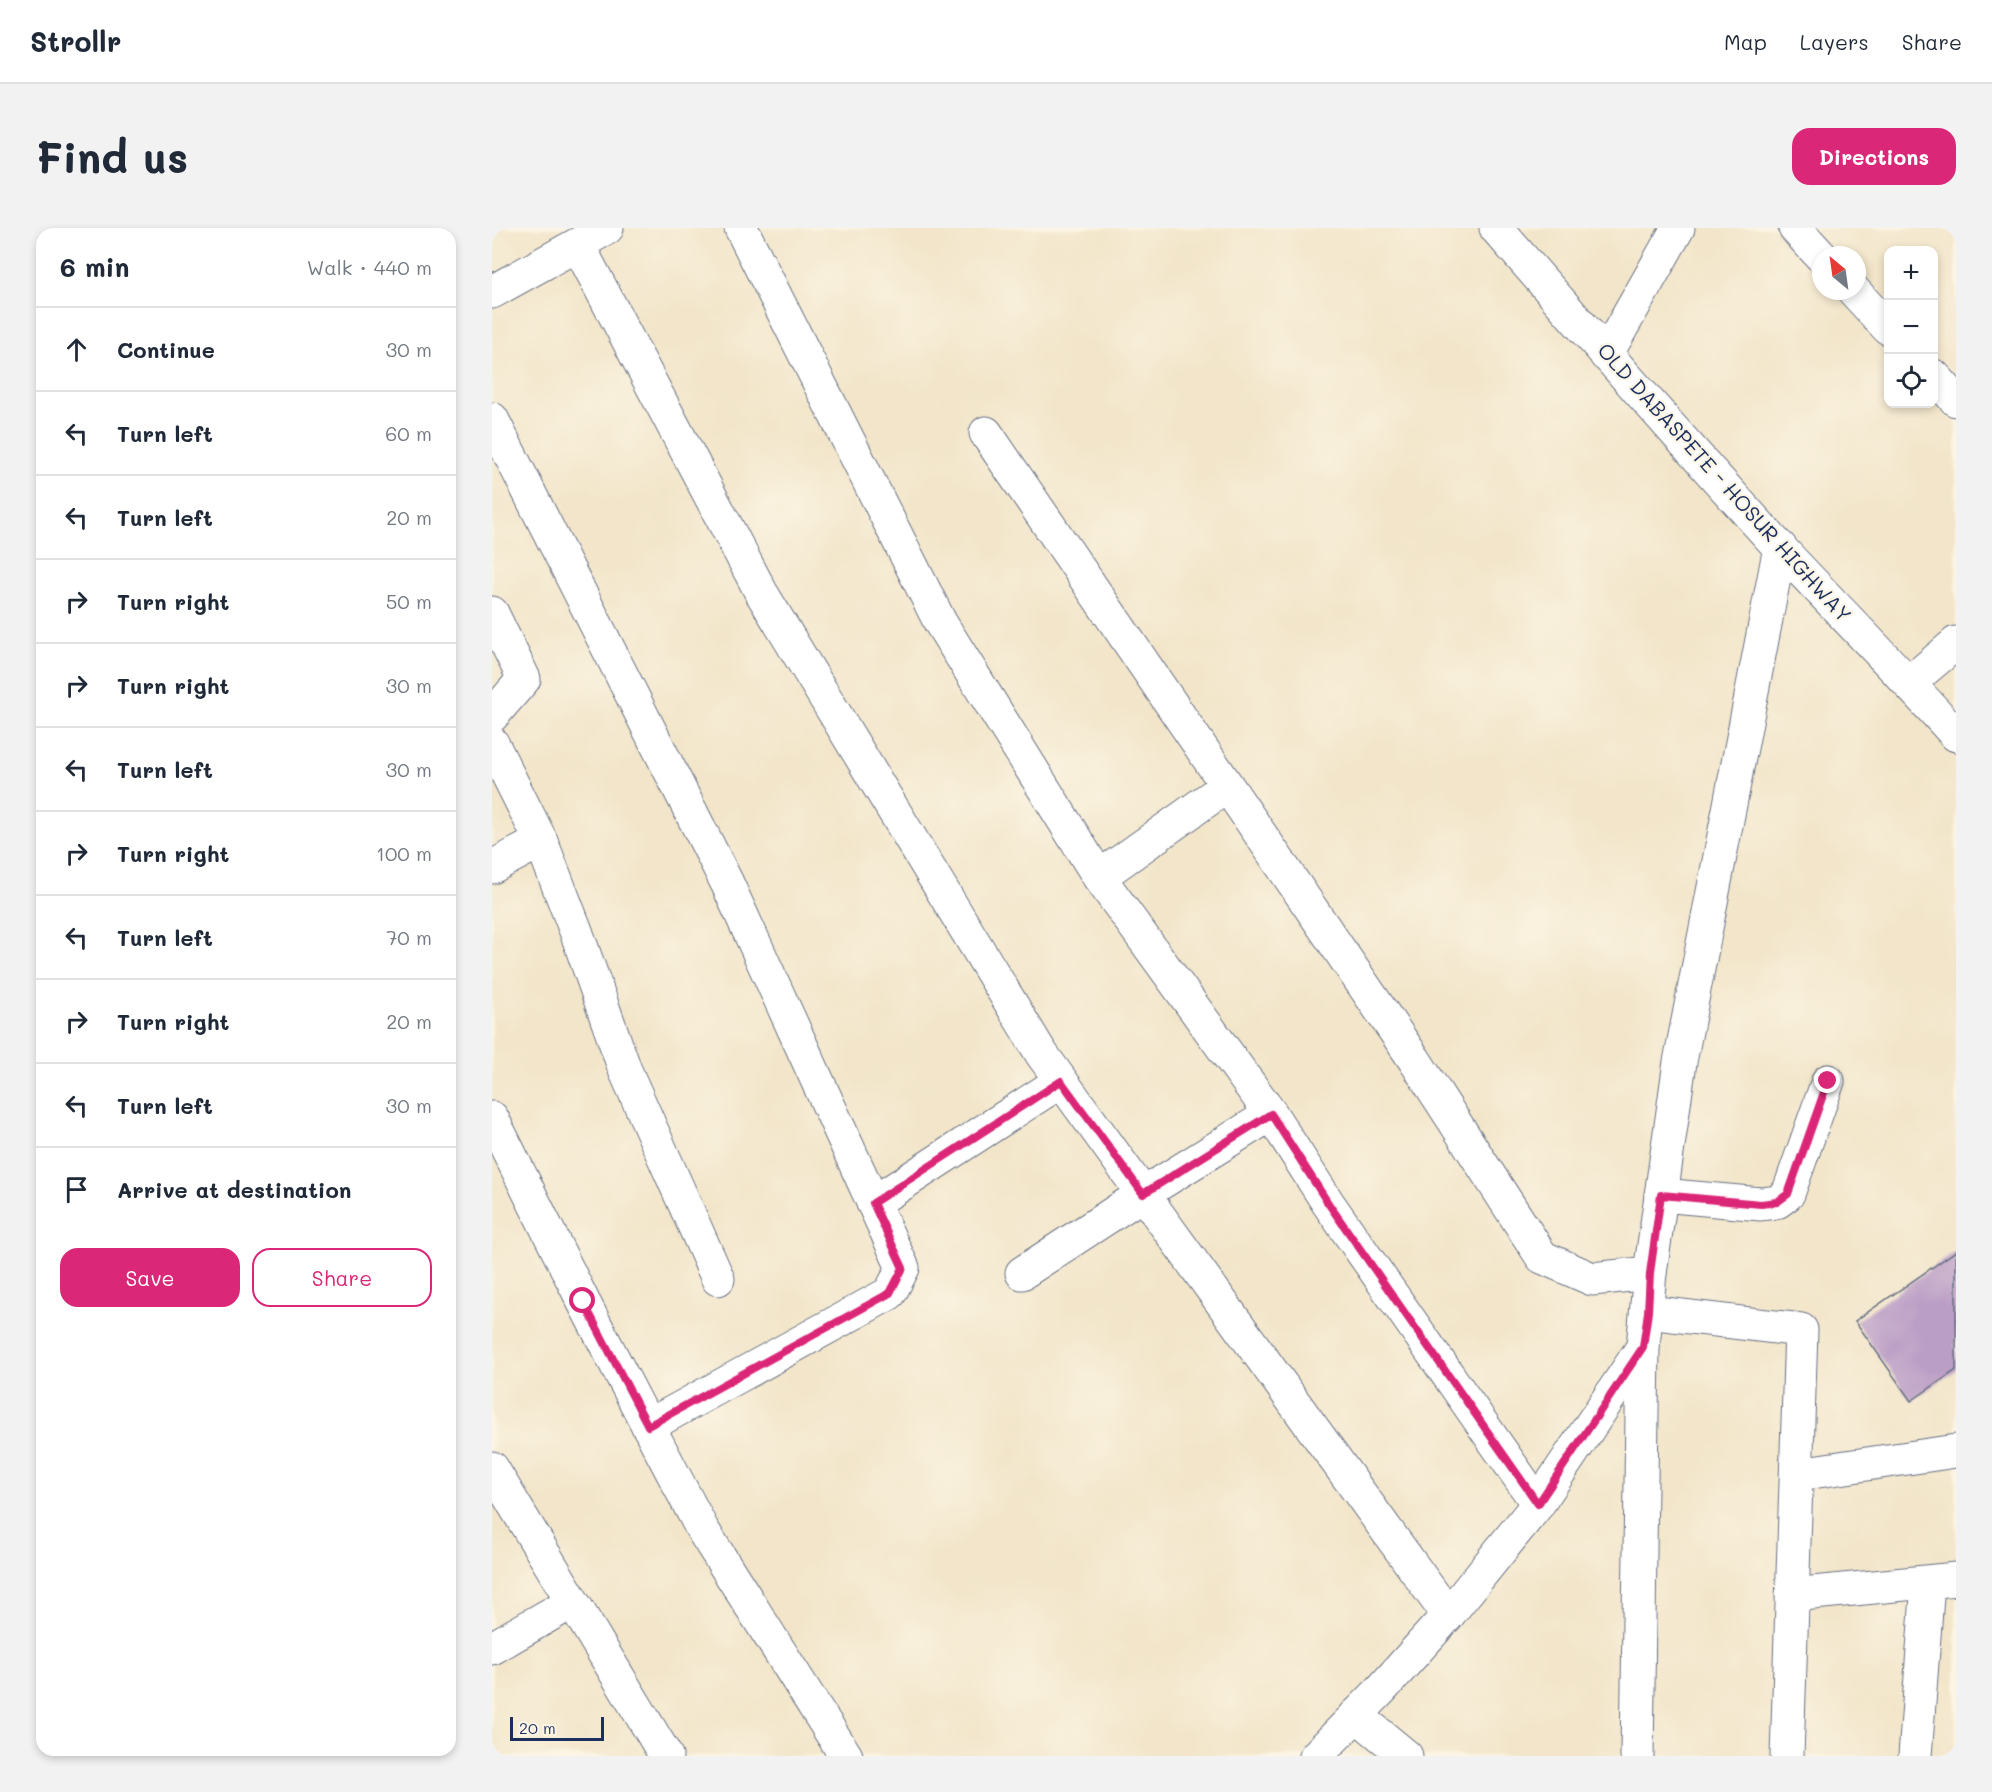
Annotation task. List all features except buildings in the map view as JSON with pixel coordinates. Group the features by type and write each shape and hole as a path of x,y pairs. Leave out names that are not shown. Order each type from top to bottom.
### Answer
{"street":[{"path":"492,292 607,228"},
{"path":"741,228 940,622 1098,877 1271,1114 1328,1203 1538,1504"},
{"name":"OLD DABASPETE - HOSUR HIGHWAY","path":"1496,228 1780,547 1909,682 1956,735"},
{"path":"1606,354 1678,228"},
{"path":"1795,228 1812,246"},
{"path":"578,245 762,592 1041,1053 1448,1615"},
{"path":"1862,300 1884,324"},
{"path":"1938,380 1956,400"},
{"path":"492,419 727,883 903,1268 890,1293 648,1426"},
{"path":"986,433 1414,1059 1542,1257 1592,1279 1650,1273"},
{"path":"1636,1756 1643,1347 1650,1273 1680,1062 1780,547"},
{"path":"492,613 524,679 492,716"},
{"path":"1909,682 1956,643"},
{"path":"492,743 541,841 576,931 625,1070 717,1279"},
{"path":"1098,877 1227,786"},
{"path":"492,867 541,841"},
{"path":"873,1203 1061,1081"},
{"path":"1661,1195 1761,1204 1777,1202 1788,1194 1828,1081"},
{"path":"1022,1273 1271,1114"},
{"path":"492,1118 583,1301 702,1529 846,1756"},
{"path":"1648,1312 1801,1330 1787,1756"},
{"path":"1316,1756 1356,1716 1448,1615 1538,1504 1643,1347"},
{"path":"1798,1474 1956,1451"},
{"path":"492,1468 666,1756"},
{"path":"1792,1595 1942,1581 1915,1756"},
{"path":"492,1648 572,1602"},
{"path":"1356,1716 1406,1756"}],"route":[{"path":"583,1301 648,1426 890,1293 903,1268 873,1203 1061,1081 1143,1194 1271,1114 1328,1203 1538,1504 1643,1347 1661,1195 1761,1204 1777,1202 1788,1194 1828,1081"}]}
